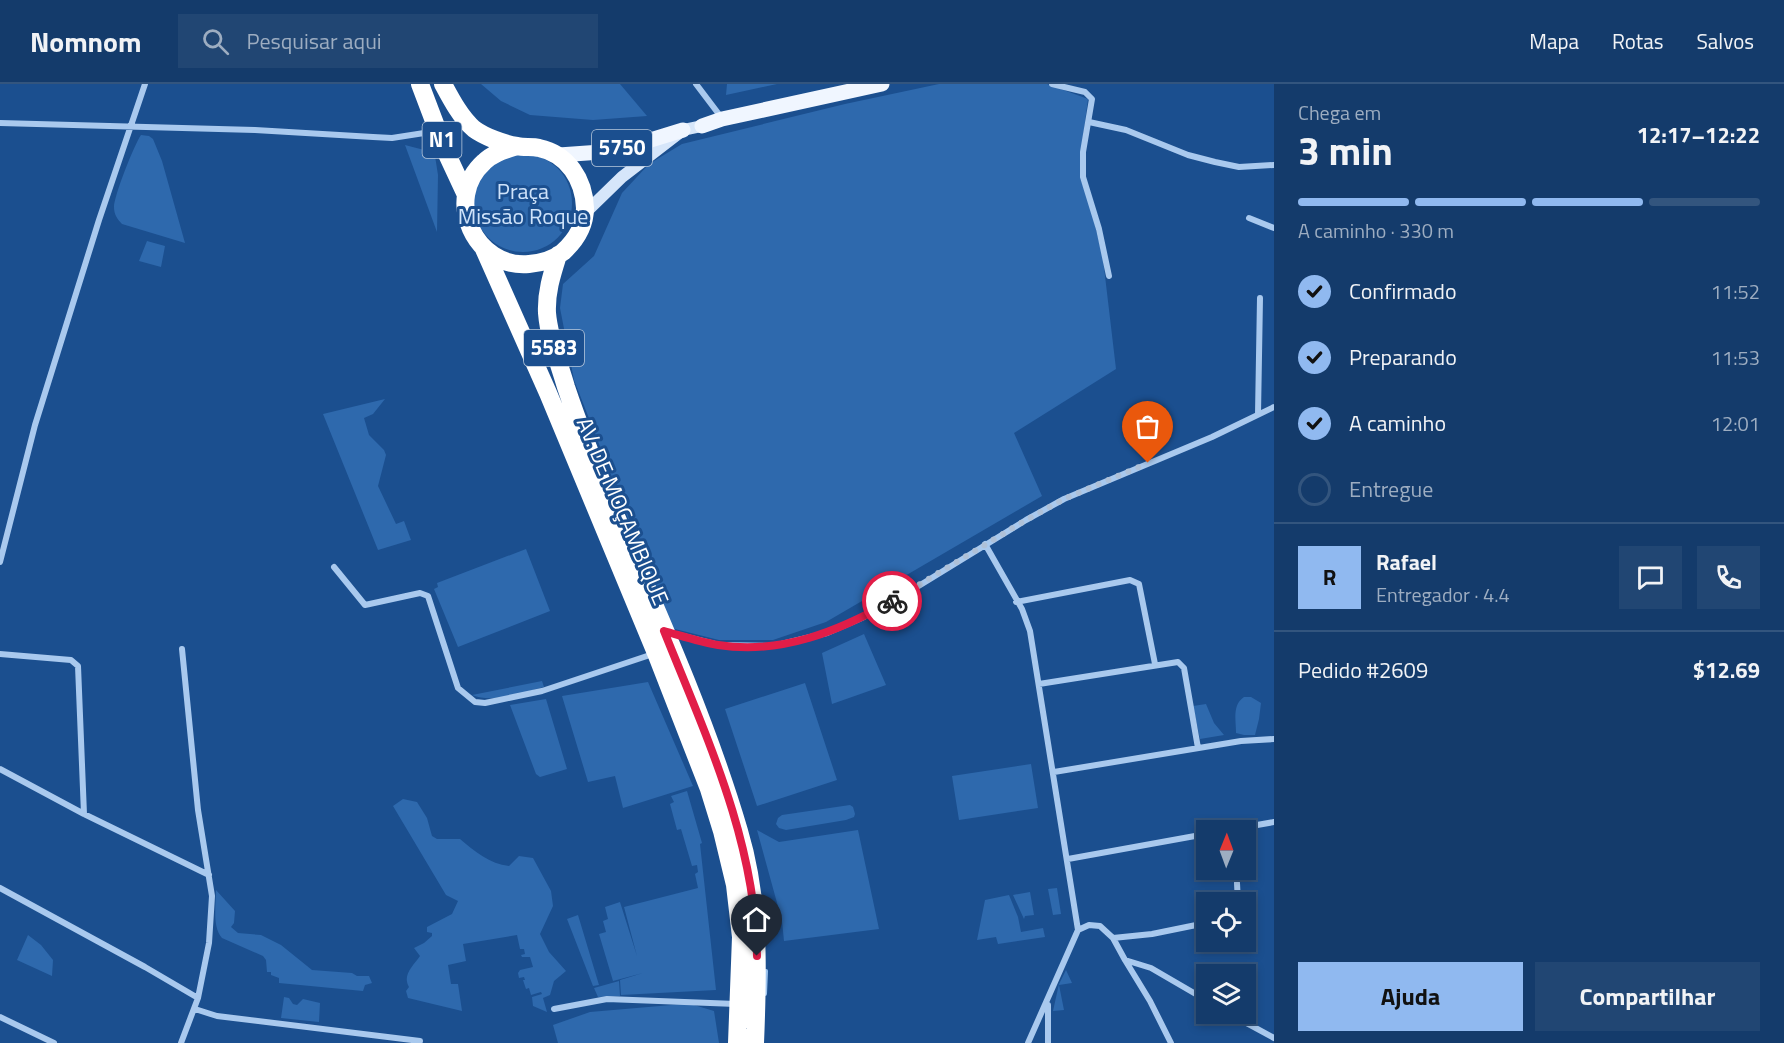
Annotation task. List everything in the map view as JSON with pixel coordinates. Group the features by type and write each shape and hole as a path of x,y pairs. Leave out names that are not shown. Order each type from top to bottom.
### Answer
{"highway":[{"name":"N1","path":"420,84 466,195"},
{"name":"N1","path":"443,84 452,101 474,129 517,146 539,148 559,155"},
{"name":"N1","path":"484,249 472,234 466,215 466,195 472,176 484,162 499,152 517,146"},
{"path":"484,249 501,260 520,265 540,263 558,255 571,244 580,230 585,213 585,196 580,181 559,155"},
{"name":"AV. DE MOÇAMBIQUE","path":"484,249 548,393 656,653 709,789 735,885 741,937 737,1043"},
{"name":"AV. DE MOÇAMBIQUE","path":"558,255 549,282 547,312 554,349 592,462 664,631 724,785 740,833 751,881 757,934 755,1043"}],"main road":[{"name":"5750","path":"559,155 615,151 722,119 882,84"},
{"path":"585,213 622,177 683,130"}],"street":[{"path":"0,562 35,425 130,127 146,84"},
{"path":"696,84 722,119"},
{"path":"1052,84 1085,92 1091,97 1083,152 1083,177 1099,229 1109,276"},
{"path":"1089,122 1126,130 1188,155 1215,162 1239,167 1274,165"},
{"path":"0,123 255,130 392,138 438,131"},
{"path":"1249,218 1274,228"},
{"path":"1258,414 1260,298"},
{"path":"664,631 719,645 773,646 827,633 864,617 1064,499 1212,437 1274,407"},
{"path":"985,544 1022,609 1030,631 1078,930 1028,1043"},
{"path":"334,567 361,603 365,605 370,606 420,593 428,596 458,688 475,702 485,703 542,691 656,653"},
{"path":"1016,602 1130,580 1135,581 1139,584 1155,664"},
{"path":"181,1043 198,998 209,943 212,896 198,810 182,649"},
{"path":"0,654 71,660 78,666 84,814"},
{"path":"1039,684 1178,662 1184,668 1198,748"},
{"path":"1054,772 1259,738 1274,739"},
{"path":"0,769 84,814 209,875"},
{"path":"1256,825 1274,822"},
{"path":"1068,859 1196,836"},
{"path":"1237,883 1237,892"},
{"path":"0,888 198,998"},
{"path":"1078,930 1089,925 1100,926 1113,938 1150,1001 1170,1043"},
{"path":"1113,938 1152,934 1196,925"},
{"path":"1125,960 1151,968 1196,994"},
{"path":"554,1009 607,999 739,1004"},
{"path":"1048,1002 1048,1043"},
{"path":"195,1009 217,1016 420,1041"},
{"path":"0,1017 54,1043"},
{"path":"1248,1024 1274,1038"}],"green space":[{"path":"481,84 620,84 647,116 593,120 530,115 501,101"},
{"path":"727,84 777,84 726,95"},
{"path":"939,84 1047,84 1088,99 1080,178 1090,204 1103,259 1116,369 1014,433 1042,496 826,622 773,640 719,640 671,628 574,380 560,308 563,284 594,256 622,193 649,164 682,144 845,104"},
{"path":"141,135 153,139 162,161 185,243 122,224 115,214 117,193 129,159"},
{"path":"405,145 428,151 435,156 438,175 437,232"},
{"name":"Praça Missão Roque","path":"523,154 542,157 558,168 569,184 572,203 569,222 558,238 542,249 523,252 504,249 488,238 477,222 474,203 477,184 488,168 504,157"},
{"path":"147,241 165,246 161,267 139,261"},
{"path":"385,399 373,414 364,418 369,435 386,455 378,486 396,524 404,521 411,540 378,550 323,414"},
{"path":"526,549 550,611 458,647 434,589 438,587 437,583"},
{"path":"864,634 886,685 832,704 822,653"},
{"path":"542,681 544,687 499,698 472,695"},
{"path":"648,682 693,786 623,808 615,776 588,782 562,696"},
{"path":"805,683 837,780 757,806 725,709"},
{"path":"1244,697 1251,697 1261,703 1255,735 1236,733 1236,708"},
{"path":"546,699 567,769 540,777 536,774 510,705"},
{"path":"1206,704 1214,723 1224,735 1200,739 1193,706"},
{"path":"1031,764 1038,808 959,820 952,776"},
{"path":"687,791 702,843 700,844 716,990 621,995 620,980 643,973 613,981 599,934 606,932 603,921 608,919 605,907 620,902 637,956 624,907 698,888 695,874 698,872 697,865 692,866 681,829 677,830 670,804 674,802 671,796"},
{"path":"403,799 417,802 427,818 432,836 437,839 460,839 483,856 502,865 509,866 519,856 533,858 551,891 553,906 540,934 549,952 566,971 554,981 550,995 543,998 547,1012 533,1006 532,997 542,994 541,992 531,995 529,988 526,989 524,977 519,978 520,970 533,967 530,957 521,955 525,954 524,949 520,949 517,935 463,944 466,961 448,965 451,984 458,984 462,1011 408,998 407,978 420,956 414,948 432,936 432,933 427,932 427,927 452,914 458,901 446,895 393,806"},
{"path":"850,805 855,814 854,817 846,820 786,830 779,828 776,824 782,815"},
{"path":"757,830 779,842 858,830 879,929 784,941 782,921"},
{"path":"1057,888 1061,914 1053,915 1048,889"},
{"path":"216,890 235,911 234,923 231,927 238,933 261,935 281,945 312,970 369,976 372,983 365,985 363,991 279,983 279,978 267,972 266,960 263,956 222,938 215,916"},
{"path":"1030,892 1034,915 1025,916 1024,919 1013,895"},
{"path":"1009,895 1021,932 1043,928 1045,937 998,944 996,937 977,940 985,900"},
{"path":"578,915 599,985 593,986 567,919"},
{"path":"28,935 41,945 53,960 52,976 17,960"},
{"path":"1066,970 1072,983 1059,985 1064,1010 1053,1011 1059,984"},
{"path":"619,981 620,996 598,997 594,988"},
{"path":"284,997 297,1005 303,999 320,1003 319,1022 281,1018"},
{"path":"683,1004 714,1011 719,1043 558,1043 553,1025 590,1012"}],"waterway":[{"path":"765,994 766,971"}],"way so far":[{"path":"892,601 1064,499 1148,463"}],"route":[{"path":"757,956 751,881 740,833 698,714 664,631 719,645 773,646 827,633 864,617 892,601"}]}
